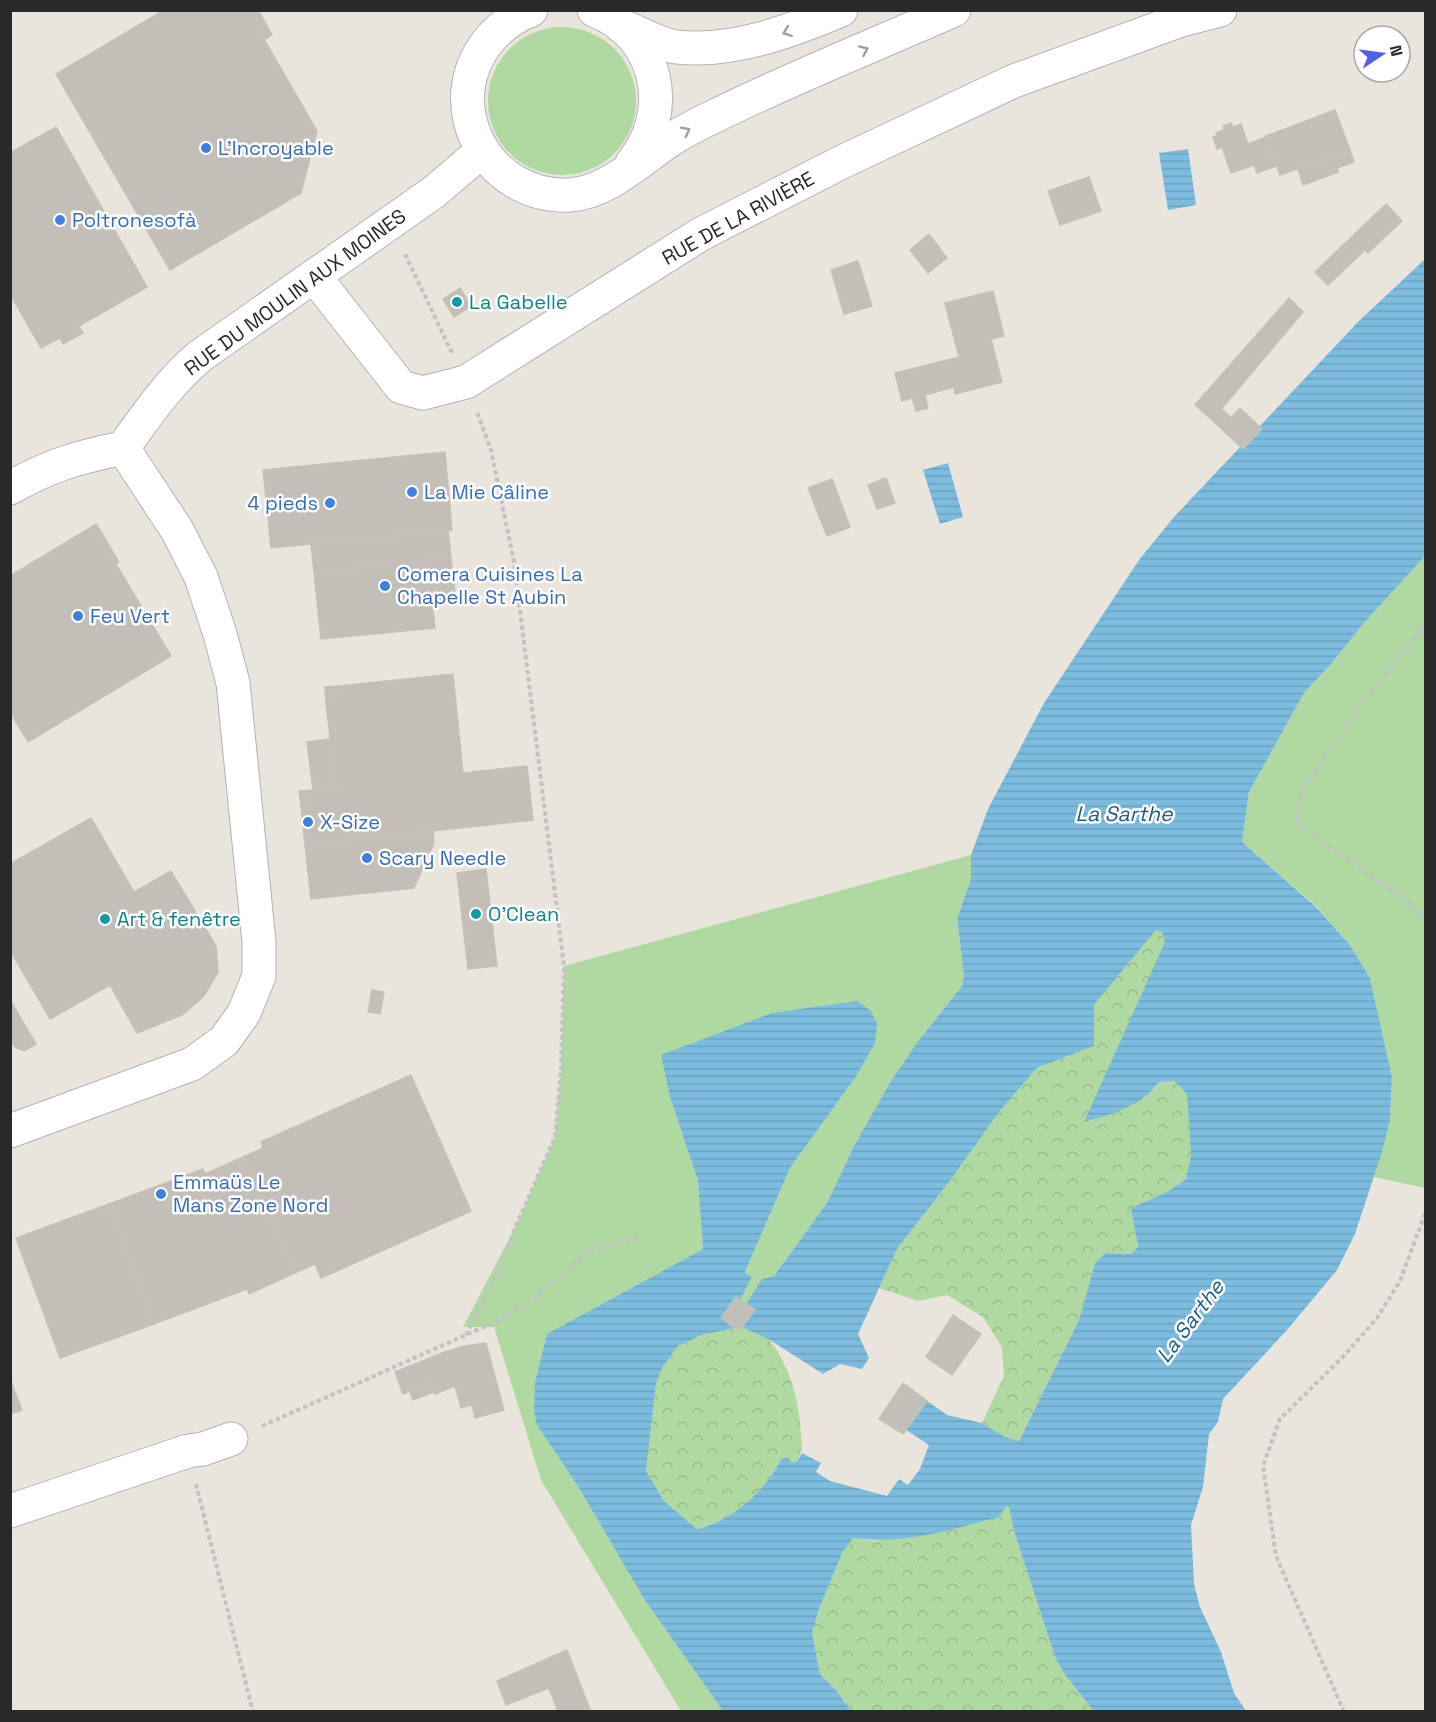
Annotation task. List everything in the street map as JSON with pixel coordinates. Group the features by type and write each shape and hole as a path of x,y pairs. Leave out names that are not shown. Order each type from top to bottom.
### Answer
{"street":[{"path":"494,10 484,45 472,70 467,98 471,125 482,151 506,176 521,186 555,195 572,195 605,184 675,137 717,115 954,10"},
{"path":"484,45 509,21 531,10"},
{"path":"608,18 675,47 706,47 777,36 841,10"},
{"name":"RUE DE LA RIVIÈRE","path":"314,276 401,387 423,393 466,382 701,234 844,161 1014,81 1181,20 1220,10"},
{"path":"608,18 632,36 649,63 654,77 657,108 654,124 641,152 620,175"},
{"name":"RUE DU MOULIN AUX MOINES","path":"123,448 151,409 183,371 200,356 434,192 482,151"},
{"path":"10,488 34,474 76,458 123,448 177,530 201,577 220,634 232,683 260,942 259,976 244,1013 224,1041 192,1064 10,1131"},
{"path":"10,1511 188,1451 203,1449 231,1439"}],"path":[{"path":"390,223 466,382 490,450 514,562 557,893 564,966 561,1071 555,1137 515,1228 497,1276 466,1335"},
{"path":"1425,625 1376,684 1302,790 1297,810 1300,827 1400,896 1425,918"},
{"path":"1344,1712 1276,1556 1263,1466 1280,1419 1342,1358 1377,1318 1400,1281 1425,1211"},
{"path":"231,1439 506,1317 535,1299 589,1250 643,1237"},
{"path":"188,1451 253,1712"}],"green space":[{"path":"562,27 576,28 590,33 603,39 614,49 624,60 630,73 635,87 635,115 630,129 624,142 614,153 603,163 590,169 576,174 562,175 548,174 534,169 521,163 510,153 500,142 494,129 489,115 488,101 489,87 494,73 500,60 510,49 521,39 534,33 548,28"},
{"path":"1425,556 1425,1188 1374,1177 1390,1120 1392,1077 1370,978 1350,945 1317,907 1242,842 1249,792 1304,693"},
{"path":"971,855 971,879 957,919 964,976 962,986 919,1040 853,1148 827,1203 774,1276 762,1279 746,1304 740,1300 752,1277 745,1272 790,1168 855,1078 670,1097 698,1181 703,1249 575,1319 537,1425 579,1488 644,1599 723,1711 681,1711 541,1480 494,1327 463,1327 515,1228 555,1137 561,1071 564,966"},
{"path":"1156,930 1163,932 1165,941 1154,1090 1159,1082 1174,1081 1187,1094 1191,1154 1186,1179 1167,1192 1131,1208 1138,1248 1131,1254 1106,1253 1095,1263 1079,1320 1019,1441 1005,1437 982,1423 1004,1376 1002,1347 983,1317 947,1295 918,1301 879,1288 897,1249 999,1112 1037,1068 1094,1046 1094,1005"},
{"path":"742,1327 768,1339 784,1363 796,1398 802,1450 793,1463 781,1459 767,1482 746,1503 722,1519 697,1529 664,1501 646,1471 656,1384 662,1368 678,1346 702,1335 735,1328 739,1331"},
{"path":"1010,1506 1014,1531 1055,1657 1065,1675 1094,1711 851,1711 836,1690 820,1674 812,1633 819,1609 842,1553 853,1538 875,1541"}],"water":[{"path":"1188,149 1196,205 1168,210 1159,153"},
{"name":"La Sarthe","path":"1425,259 1425,556 1304,693 1249,792 1242,842 1316,907 1350,945 1370,978 1392,1077 1390,1120 1382,1152 1355,1234 1337,1270 1287,1330 1223,1399 1218,1422 1209,1434 1203,1487 1191,1525 1194,1584 1200,1607 1221,1652 1234,1693 1246,1711 1094,1711 1065,1675 1055,1657 1014,1531 1009,1506 1006,1506 999,1517 927,1535 891,1540 853,1538 842,1553 819,1609 812,1633 820,1674 836,1690 851,1711 723,1711 644,1599 579,1488 537,1425 534,1410 535,1383 547,1334 703,1249 698,1181 670,1097 661,1055 772,1013 857,1001 871,1011 877,1024 875,1043 855,1078 790,1168 745,1272 752,1277 740,1300 721,1318 735,1328 702,1335 678,1346 662,1368 656,1384 646,1471 664,1501 697,1529 710,1525 734,1512 757,1493 775,1471 781,1459 788,1458 793,1463 802,1453 821,1463 816,1472 830,1481 887,1496 899,1479 908,1485 920,1469 929,1445 906,1430 927,1401 947,1415 982,1423 1005,1437 1019,1441 1079,1320 1095,1263 1106,1253 1131,1254 1138,1247 1131,1208 1167,1192 1186,1179 1191,1154 1187,1094 1174,1081 1159,1082 1152,1091 1134,1104 1084,1122 1165,942 1162,932 1156,930 1094,1005 1094,1046 1037,1068 999,1112 897,1249 858,1334 869,1358 862,1369 840,1364 823,1374 770,1340 742,1327 754,1310 746,1304 762,1279 774,1276 827,1203 853,1148 891,1081 919,1040 962,986 964,976 957,919 971,879 971,855 988,809 1044,703 1139,560 1174,517 1359,321"},
{"path":"948,463 963,517 940,524 923,470"}],"building":[{"name":"L'Incroyable","path":"164,10 258,10 266,24 258,29 317,131 301,193 170,270 56,74"},
{"path":"266,24 272,35 264,40 258,29"},
{"path":"1335,110 1350,150 1280,175 1266,136"},
{"path":"1231,123 1233,127 1241,124 1248,144 1266,137 1276,166 1257,173 1254,165 1231,173 1222,147 1217,149 1213,137 1224,130 1223,126"},
{"name":"Poltronesofà","path":"56,127 147,287 79,326 83,333 63,344 60,338 41,348 10,294 10,153"},
{"path":"1350,150 1354,162 1337,168 1338,172 1303,185 1298,169"},
{"path":"1089,177 1101,211 1060,225 1048,191"},
{"path":"1386,204 1402,221 1368,253 1365,250 1328,285 1315,272"},
{"path":"929,234 947,258 928,273 910,250"},
{"path":"858,261 872,306 844,314 831,270"},
{"name":"La Gabelle","path":"460,288 471,306 454,317 443,299"},
{"path":"993,291 1004,336 991,339 1002,382 955,394 954,387 925,395 928,408 916,411 912,398 902,401 895,373 959,357 945,303"},
{"path":"1289,298 1303,312 1212,420 1195,405"},
{"path":"1240,408 1262,429 1243,449 1212,420 1222,409 1231,418"},
{"path":"445,452 452,530 271,548 263,470"},
{"path":"886,478 895,503 877,509 868,485"},
{"path":"832,479 850,527 827,536 808,488"},
{"path":"96,524 119,562 115,564 93,526"},
{"name":"Feu Vert","path":"93,526 171,656 28,742 10,712 10,576"},
{"path":"448,531 451,558 314,572 311,544"},
{"name":"Comera Cuisines La Chapelle St Aubin","path":"451,558 456,600 432,602 435,628 321,639 314,572"},
{"path":"453,674 463,773 527,766 533,820 305,845 301,807 313,790 336,788 326,703 339,686"},
{"path":"339,686 326,703 325,687"},
{"path":"330,739 336,788 313,790 307,742"},
{"path":"313,790 301,807 299,791"},
{"name":"Art & fenêtre","path":"91,818 134,892 171,871 216,946 218,972 204,996 182,1015 137,1033 110,985 50,1019 10,950 10,864"},
{"name":"Scary Needle","path":"433,831 434,843 414,888 311,899 305,845"},
{"name":"O'Clean","path":"486,869 497,966 468,969 457,873"},
{"path":"372,990 384,992 380,1014 368,1012"},
{"path":"10,1000 36,1044 24,1051 15,1047 10,1040"},
{"path":"411,1075 471,1211 321,1278 315,1264 295,1273 243,1157 263,1148 261,1142"},
{"path":"243,1157 295,1273 249,1294 247,1289 154,1324 109,1204 203,1169 205,1174"},
{"path":"109,1204 154,1324 60,1358 16,1238"},
{"path":"736,1297 755,1310 739,1331 721,1318"},
{"path":"953,1315 981,1334 952,1375 926,1357"},
{"path":"486,1343 504,1410 475,1418 472,1405 461,1408 455,1386 435,1394 430,1383 403,1394 395,1372 442,1353 464,1346"},
{"path":"10,1379 22,1410 10,1414"},
{"path":"430,1383 434,1392 413,1400 410,1391"},
{"path":"903,1383 927,1401 903,1434 879,1419"},
{"path":"567,1650 591,1712 558,1712 549,1688 506,1705 497,1681"}],"place":[{"name":"L'Incroyable","path":"206,148"},
{"name":"Poltronesofà","path":"60,220"},
{"name":"La Gabelle","path":"457,302"},
{"name":"La Mie Câline","path":"412,492"},
{"name":"4 pieds","path":"330,503"},
{"name":"Comera Cuisines La Chapelle St Aubin","path":"385,586"},
{"name":"Feu Vert","path":"78,616"},
{"name":"X-Size","path":"308,822"},
{"name":"Scary Needle","path":"367,858"},
{"name":"O'Clean","path":"476,914"},
{"name":"Art & fenêtre","path":"105,919"},
{"name":"Emmaüs Le Mans Zone Nord","path":"161,1194"}]}
